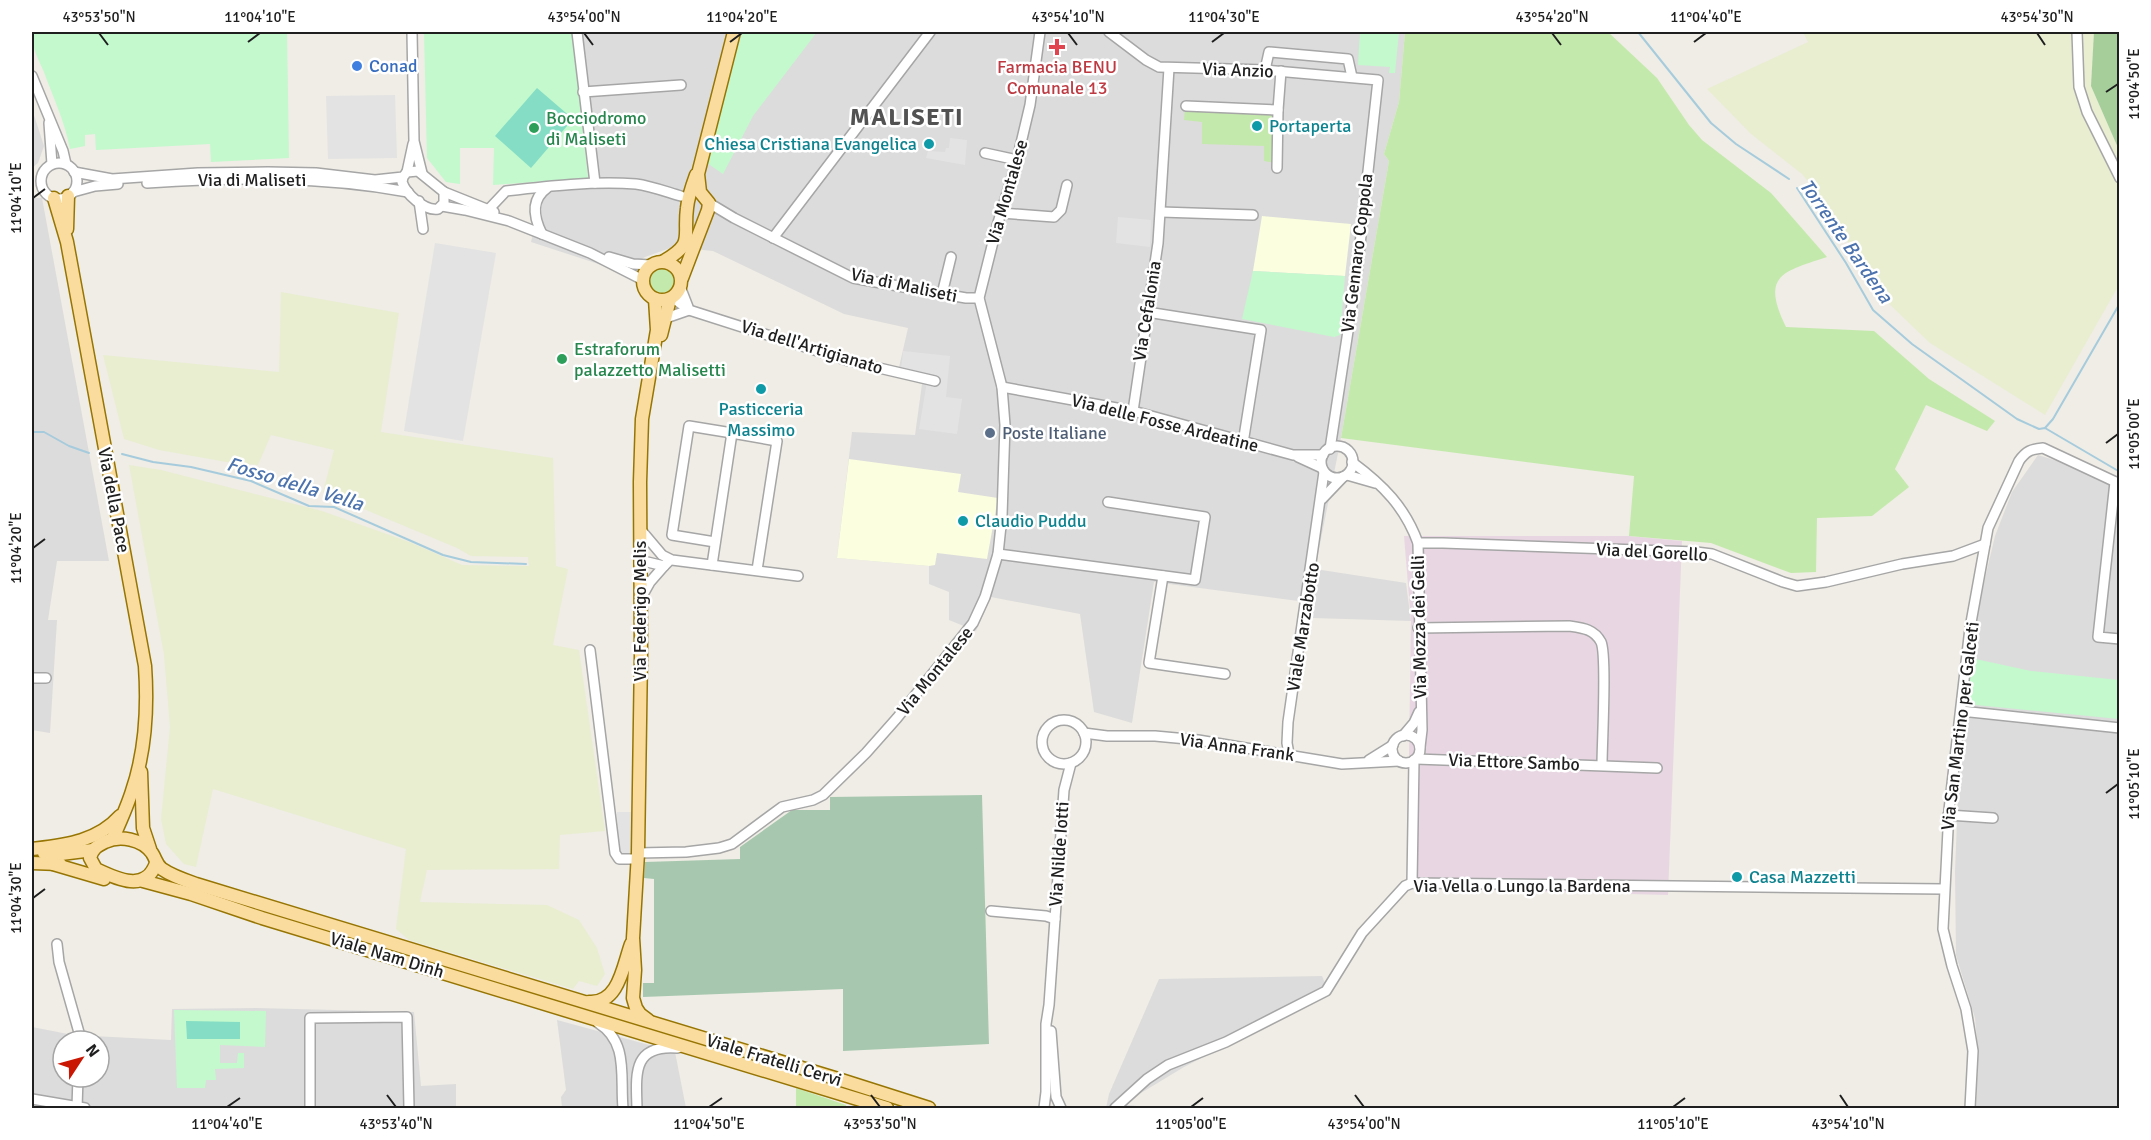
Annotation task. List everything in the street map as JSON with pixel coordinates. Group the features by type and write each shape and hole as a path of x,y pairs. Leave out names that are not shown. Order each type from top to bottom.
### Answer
{"main road":[{"path":"707,204 698,185 702,158 734,32"},
{"path":"643,280 651,265 664,261 681,251 684,245 685,199 702,158"},
{"path":"67,242 70,194"},
{"path":"685,199 696,196 707,204"},
{"path":"54,198 67,242"},
{"name":"Via Federigo Melis","path":"649,370 707,204"},
{"name":"Via della Pace","path":"67,242 145,666 147,709 141,759"},
{"path":"655,299 676,291 676,267 664,261"},
{"name":"Via Federigo Melis","path":"638,856 641,656 639,528 642,418 657,330 655,299 646,292 643,280"},
{"path":"32,849 55,855 93,850 113,838 126,808 141,759"},
{"path":"141,759 143,828 153,857 151,876 143,881"},
{"path":"32,849 80,842 97,835 116,821 126,808"},
{"name":"Viale Nam Dinh","path":"113,838 135,841 144,845 171,875 196,884 619,1013"},
{"path":"93,850 90,858 93,866"},
{"path":"638,856 633,938 635,970 633,998 640,1014 657,1025"},
{"path":"32,863 53,864 111,880 126,880"},
{"name":"Viale Nam Dinh","path":"53,864 72,863 93,866 104,873 126,880 143,881 191,894 262,918 631,1030"},
{"path":"579,1002 602,1002 613,991 633,938"},
{"name":"Viale Fratelli Cervi","path":"619,1013 929,1108"},
{"name":"Viale Fratelli Cervi","path":"631,1030 887,1108"}],"street":[{"path":"412,32 414,141 422,172"},
{"path":"577,32 595,183"},
{"path":"773,238 930,32"},
{"name":"Via Montalese","path":"638,856 719,848 732,844 782,807 813,800 822,795 881,736 974,623 998,554 1002,516 1005,425 1002,387 979,298 1030,105 1041,32"},
{"name":"Via Anzio","path":"1109,32 1152,64 1169,68 1265,70 1378,80"},
{"path":"2078,32 2079,87 2087,112 2120,178"},
{"path":"1265,70 1269,52 1348,59 1352,77"},
{"name":"Via Cefalonia","path":"1133,411 1161,212 1169,68"},
{"path":"1277,168 1281,71"},
{"path":"32,76 63,151 66,164 74,172 94,181"},
{"name":"Via Gennaro Coppola","path":"1331,450 1357,272 1378,80"},
{"path":"583,92 681,85"},
{"path":"1186,106 1278,111"},
{"path":"47,112 52,164"},
{"path":"408,192 402,182 414,141"},
{"path":"986,153 1017,160"},
{"path":"43,189 44,170 52,164 66,164"},
{"name":"Via di Maliseti","path":"94,181 198,173 293,171 375,180 422,172 444,192 489,209 509,221"},
{"path":"70,194 77,182 74,172"},
{"path":"32,178 42,175"},
{"name":"Via di Maliseti","path":"94,181 278,178 369,185 408,192 425,207 465,210 509,221 590,253 643,280"},
{"path":"32,187 43,189 54,198 70,194 94,181"},
{"path":"489,209 506,191 595,183 638,184 685,199"},
{"path":"1001,213 1054,217 1060,210 1066,185"},
{"path":"543,234 534,211 535,203 549,186"},
{"path":"419,201 423,229 446,198 444,192"},
{"name":"Via di Maliseti","path":"707,204 853,278 942,294 979,298"},
{"path":"1161,212 1253,216"},
{"name":"Via di Maliseti","path":"590,253 633,264 651,265"},
{"path":"942,294 951,257"},
{"name":"Via dell'Artigianato","path":"676,291 688,310 849,362 935,381"},
{"path":"666,318 688,310"},
{"path":"1147,312 1261,330 1243,443"},
{"name":"Via delle Fosse Ardeatine","path":"1002,387 1133,411 1293,455 1323,470"},
{"path":"715,542 672,536 689,426 777,441 757,570"},
{"path":"712,565 732,433"},
{"name":"Via San Martino per Galceti","path":"1970,1108 1972,1051 1966,1010 1943,928 1944,889 1948,815 1970,628 1988,528 2006,486 2024,453 2032,449 2043,448 2117,483"},
{"path":"1322,499 1345,476 1352,468 1348,451 1331,450 1323,470 1335,478 1345,476 1378,484"},
{"name":"Via delle Fosse Ardeatine","path":"1293,455 1331,450"},
{"path":"1352,462 1401,507 1412,525 1418,543"},
{"name":"Viale Marzabotto","path":"1288,754 1288,722 1322,499 1323,470"},
{"path":"2117,483 2098,637 2120,639"},
{"path":"998,554 1195,580 1205,517 1108,502"},
{"path":"639,528 668,563"},
{"name":"Via del Gorello","path":"1418,543 1696,552 1720,557 1797,586 1953,556 1985,544"},
{"name":"Via Mozza dei Gelli","path":"1414,757 1422,730 1418,543"},
{"path":"639,560 662,555"},
{"path":"639,560 712,565 798,576"},
{"path":"640,601 650,582 668,563"},
{"path":"1163,576 1149,663 1225,674"},
{"name":"Via Ettore Sambo","path":"1418,627 1569,626 1588,629 1594,633 1603,650 1602,765"},
{"path":"590,650 615,853 619,859 638,856"},
{"path":"32,678 46,678"},
{"name":"Via Mozza dei Gelli","path":"1393,745 1414,723 1420,710"},
{"path":"1961,711 2120,728"},
{"path":"1086,747 1084,733 1080,727 1068,720 1061,720 1048,726 1042,739 1045,754 1057,763 1071,763 1078,760 1086,747 1107,736"},
{"name":"Via Anna Frank","path":"1084,733 1107,736 1155,736 1288,754 1342,764 1414,757"},
{"path":"1403,736 1416,739 1413,771 1412,883"},
{"path":"1393,745 1394,754 1414,757"},
{"name":"Via Anna Frank","path":"1366,761 1393,745"},
{"name":"Via Ettore Sambo","path":"1414,757 1657,768"},
{"path":"1057,763 1064,790"},
{"path":"1064,790 1071,763"},
{"name":"Via Nilde Iotti","path":"1049,1005 1064,790"},
{"path":"1948,815 1993,818"},
{"name":"Via Vella o Lungo la Bardena","path":"1115,1108 1147,1079 1167,1065 1226,1042 1326,991 1362,933 1405,886 1412,883 1944,889"},
{"name":"Via Nilde Iotti","path":"991,911 1046,916 1054,919"},
{"path":"57,944 58,962 78,1029"},
{"path":"1044,1108 1046,1024 1049,1005"},
{"path":"1049,1005 1055,1089 1061,1108"},
{"path":"310,1108 310,1018 407,1017 409,1108"},
{"path":"588,1017 610,1032 619,1046 623,1108"},
{"path":"637,1108 636,1071 645,1056 657,1049 689,1048"},
{"path":"32,1099 77,1108 78,1089"}],"shaded area":[{"path":"576,32 1405,32 1399,102 1384,154 1389,161 1341,438 1315,569 1406,583 1411,621 1313,618 1313,603 1154,582 1132,723 1094,712 1080,614 991,597 976,631 949,620 949,592 929,584 929,566 837,558 852,432 915,435 922,384 897,376 908,328 844,314 713,251 673,247 645,257 620,271 531,242 546,183 589,179"},
{"path":"1803,32 2094,32 2091,86 2119,150 2119,285 2045,415 1930,343 1886,301 1846,239 1828,206 1802,174 1751,134 1707,89 1808,42"},
{"name":"Conad","path":"395,95 397,158 328,159 326,96"},
{"path":"32,109 44,146 38,163 32,168"},
{"path":"950,138 967,140 965,165 926,158 928,151 945,152 946,148 949,148"},
{"path":"32,198 42,198 109,561 57,561 48,620 57,620 50,733 32,730"},
{"path":"1262,216 1351,224 1345,276 1253,271"},
{"path":"1118,217 1151,220 1150,247 1116,243"},
{"path":"435,243 496,253 463,441 404,431"},
{"path":"281,292 399,313 381,432 553,458 556,566 568,569 553,645 579,650 605,831 560,835 559,869 427,870 420,902 547,905 579,920 597,948 605,974 597,986 579,981 573,989 409,940 396,929 406,849 213,789 196,867 184,864 166,844 161,819 170,727 164,655 129,465 161,470 322,511 412,543 462,565 529,566 528,557 471,556 323,492 334,450 271,435 258,465 232,463 159,450 124,439 103,355 279,372"},
{"path":"903,351 950,356 946,397 962,399 957,434 919,429 928,375 901,369"},
{"path":"2038,455 2064,463 2119,487 2119,1108 1976,1108 1978,1052 1975,1018 1956,955 1955,871 1959,773 1974,625 1995,536 2012,492"},
{"path":"849,459 961,474 958,492 998,498 987,559 937,553 935,565 929,566 837,558"},
{"path":"1404,536 1629,536 1682,541 1668,895 1407,888 1411,621"},
{"path":"982,795 989,1044 843,1051 843,989 643,997 643,983 654,983 654,879 644,878 645,862 740,859 740,847 792,810 830,810 830,797"},
{"path":"617,812 634,812 634,855 621,854 618,849"},
{"path":"1322,976 1329,993 1184,1067 1141,1093 1127,1105 1158,1108 1106,1108 1109,1094 1159,979"},
{"path":"256,1008 414,1012 421,1086 456,1084 456,1108 32,1108 32,1027 51,1031 51,1089 111,1089 111,1037 171,1040 172,1009"},
{"path":"557,1020 675,1052 686,1108 562,1108 561,1097 566,1090"}],"green space":[{"path":"32,32 287,32 289,158 211,162 210,144 96,150 95,134 85,135 85,146 70,149 62,119 34,47"},
{"path":"424,32 573,32 588,178 493,185 494,148 460,148 460,184 446,182 427,158"},
{"path":"742,32 817,32 753,116 723,174 707,163"},
{"path":"1360,32 1399,32 1395,73 1389,73 1390,67 1358,65"},
{"path":"1405,32 1608,32 1657,78 1702,140 1771,193 1827,257 1798,267 1780,278 1776,286 1775,297 1786,327 1874,331 1929,379 1995,421 1987,431 1926,405 1895,469 1909,487 1872,516 1817,518 1816,572 1791,573 1711,543 1629,536 1634,476 1341,438 1389,161 1384,154 1399,102"},
{"path":"2094,32 2119,32 2119,150 2091,86"},
{"name":"Bocciodromo di Maliseti","path":"537,88 573,119 531,168 495,136"},
{"path":"1185,109 1275,113 1275,163 1264,161 1264,146 1202,144 1202,122 1184,120"},
{"path":"664,268 674,272 678,282 674,292 664,296 654,292 650,282 654,272"},
{"path":"1253,271 1345,276 1340,335 1334,337 1242,319"},
{"path":"1971,658 2031,671 2119,680 2119,719 1966,704"},
{"path":"174,1010 266,1011 265,1047 220,1045 220,1063 237,1063 238,1053 244,1053 244,1068 215,1069 216,1080 206,1080 205,1088 177,1088"},
{"path":"186,1021 240,1022 240,1039 187,1039"},
{"path":"796,1088 846,1105 846,1108 796,1108"}],"waterway":[{"name":"Torrente Bardena","path":"1638,32 1711,123 1736,144 1789,179"},
{"name":"Torrente Bardena","path":"1797,188 1846,263 1873,310 1912,344 2017,419 2039,429 2045,428 2120,472"},
{"path":"2045,428 2053,419 2120,303"},
{"name":"Fosso della Vella","path":"32,432 44,432 69,446 89,453"},
{"name":"Fosso della Vella","path":"122,454 251,481 309,506 334,507 443,555 471,562 526,564"}],"place":[{"name":"Farmacia BENU Comunale 13","path":"1057,47"},
{"name":"Conad","path":"357,66"},
{"name":"Portaperta","path":"1257,126"},
{"name":"Bocciodromo di Maliseti","path":"534,128"},
{"name":"Chiesa Cristiana Evangelica","path":"929,144"},
{"name":"Estraforum palazzetto Malisetti","path":"562,359"},
{"name":"Pasticceria Massimo","path":"761,389"},
{"name":"Poste Italiane","path":"990,433"},
{"name":"Claudio Puddu","path":"963,521"},
{"name":"Casa Mazzetti","path":"1737,877"}],"district":[{"name":"MALISETI","path":"907,117"}]}
